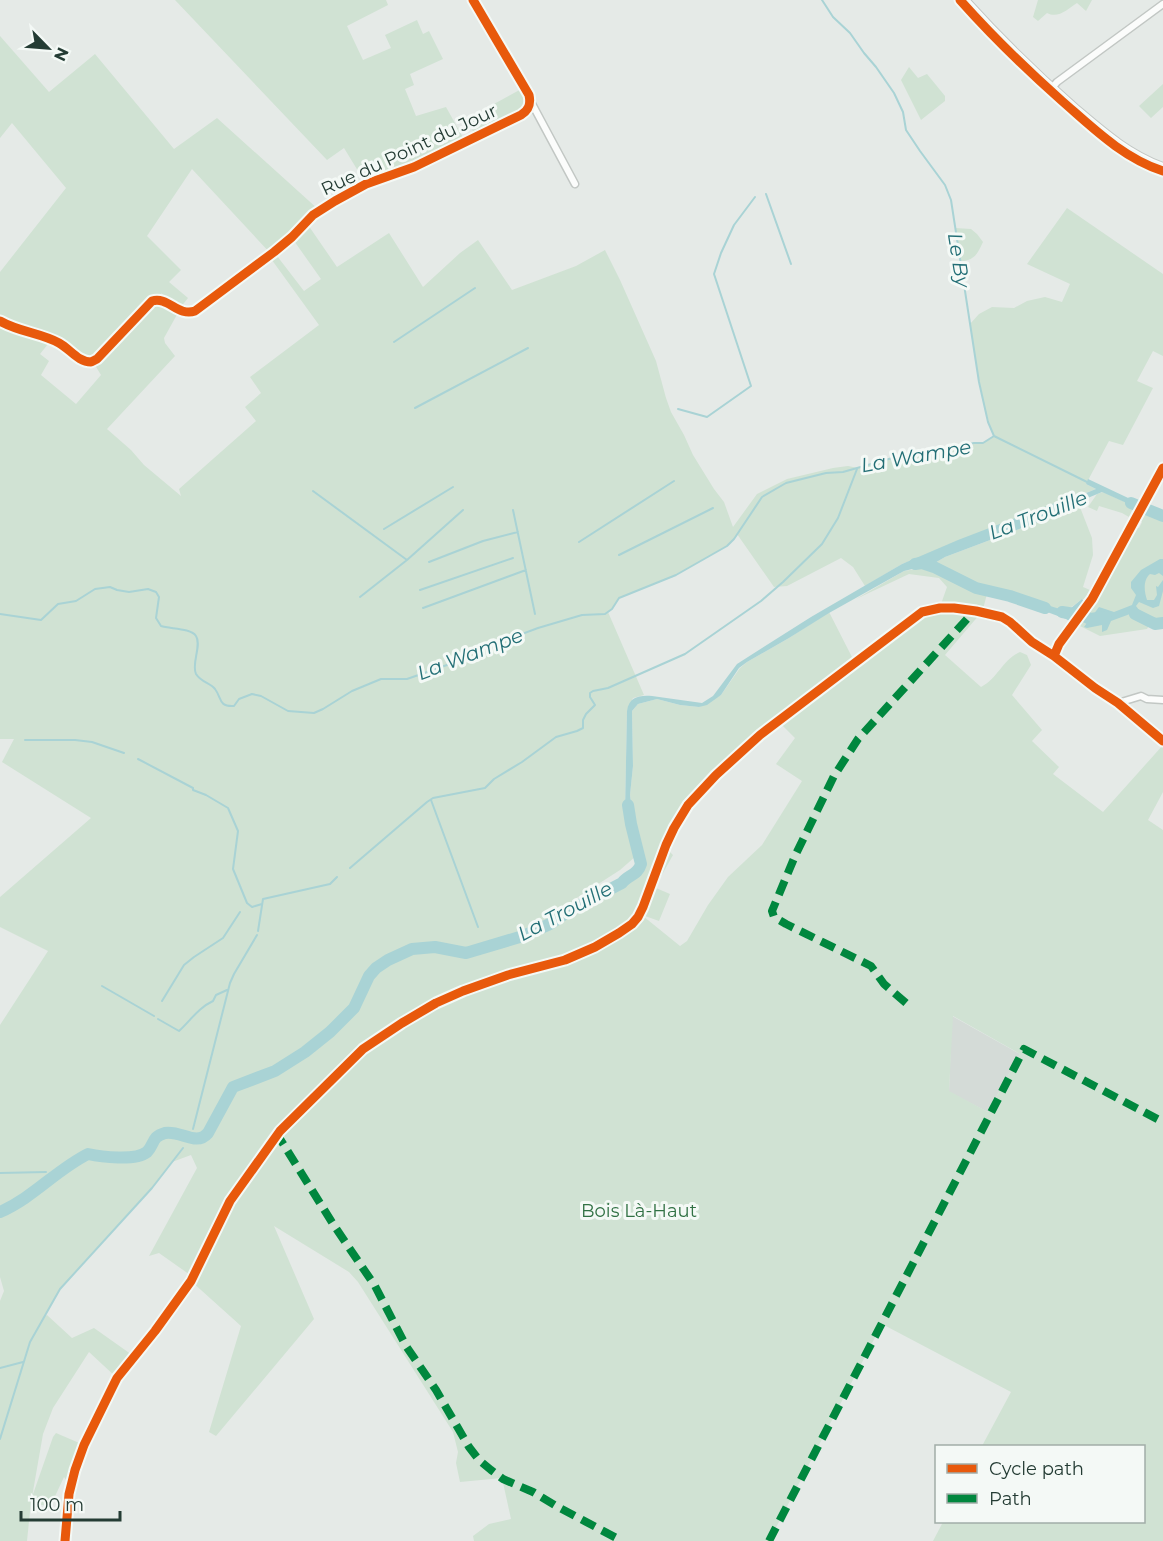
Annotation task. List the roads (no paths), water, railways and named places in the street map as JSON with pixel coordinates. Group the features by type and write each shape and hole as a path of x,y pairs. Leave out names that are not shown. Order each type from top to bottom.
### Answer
{"street":[{"path":"473,0 525,87 575,184"},
{"path":"965,0 1011,50 1052,88 1123,147 1163,167"},
{"path":"1052,88 1163,4"},
{"name":"Rue du Point du Jour","path":"0,321 19,330 51,339 66,347 82,361 91,363 152,301 164,301 183,312 189,313 195,310 274,252 319,210 366,184 414,167 516,118 527,110 530,99"},
{"path":"1088,604 1163,468"},
{"path":"666,845 688,805 721,770 760,735 922,612 940,608 964,609 1002,617 1032,642 1118,703 1163,741"},
{"path":"1054,656 1059,644 1074,624"},
{"path":"1118,703 1143,694 1147,699 1163,700"},
{"path":"65,1541 69,1494 75,1470 84,1445 117,1378 191,1281 230,1201 277,1134"}],"water":[{"path":"1088,479 1143,505 1140,509 1102,492 1064,508 1062,513 945,557 933,564 904,571 747,662 739,668 721,695 707,705 699,707 680,705 657,699 638,704 632,711 633,766 630,795 633,821 629,822 625,812 627,711 632,700 647,696 702,703 713,696 737,664 811,617 902,564 958,540 1096,489 1086,484"},
{"path":"1163,559 1163,576 1159,573 1150,574 1145,586 1147,600 1154,600 1157,595 1156,586 1158,587 1163,580 1159,606 1153,608 1139,602 1136,606 1151,617 1148,623 1130,614 1111,621 1107,630 1102,632 1102,625 1084,627 1099,607 1114,612 1132,605 1136,595 1131,588 1131,582 1141,570"},
{"path":"1082,599 1086,603 1072,623 1031,606 1031,600 1063,610 1071,608"}],"waterway":[{"name":"Le By","path":"822,0 833,17 850,33 894,93 903,112 906,130 945,185 951,200 979,382 988,422 994,436 1087,482"},
{"path":"766,194 791,264"},
{"path":"678,409 707,417 751,386 714,274 734,225 755,197"},
{"path":"394,342 475,288"},
{"path":"415,408 528,348"},
{"name":"La Wampe","path":"0,614 41,620 58,604 76,601 95,589 110,587 129,592 148,589 156,592 159,597 156,618 161,626 185,630 196,636 198,640 196,674 215,689 225,705 234,706 239,699 252,694 261,696 288,711 314,713 352,691 381,679 407,679 538,628 582,615 605,614 612,609 619,598 676,575 727,546 762,497 786,483 826,473 843,472 910,453 983,443 994,436"},
{"path":"350,868 433,798 485,788 494,779 556,737 583,728 586,714 595,705 590,697 593,691 608,688 685,654 761,601 822,544 838,518 857,469"},
{"path":"579,542 674,481"},
{"path":"384,529 453,487"},
{"path":"313,491 407,560"},
{"name":"La Trouille","path":"1131,503 1163,516"},
{"path":"619,555 713,508"},
{"path":"360,597 407,560 463,510"},
{"path":"513,510 535,614"},
{"path":"429,562 483,541 518,532"},
{"path":"420,590 513,558"},
{"name":"La Trouille","path":"915,564 922,563 934,567 976,588 1045,608"},
{"path":"423,608 526,570"},
{"name":"La Trouille","path":"1062,612 1082,615 1090,619 1106,617"},
{"name":"La Trouille","path":"1135,614 1155,624 1163,623"},
{"path":"25,740 92,742 124,753"},
{"path":"138,759 228,808 238,831 233,869 247,903 252,907 262,904"},
{"path":"431,800 478,927"},
{"name":"La Trouille","path":"0,1212 24,1199 76,1160 88,1154 118,1158 135,1157 147,1152 155,1139 165,1133 193,1138 203,1137 208,1133 233,1087 275,1071 305,1052 330,1032 354,1008 369,976 388,960 412,949 435,947 466,953 523,936 550,924 570,910 622,883 638,870 641,864 628,805"},
{"path":"258,931 263,899 330,884 337,877"},
{"path":"162,1001 184,965 223,938 240,912"},
{"path":"193,1129 230,983 257,935"},
{"path":"102,986 154,1016"},
{"path":"158,1019 179,1031 213,1001 216,995 227,990"},
{"path":"0,1439 30,1342 60,1289 152,1188 183,1148"},
{"path":"0,1173 46,1172"},
{"path":"0,1368 23,1362"}],"park label":[{"name":"Bois Là-Haut","path":"639,1211"}]}
